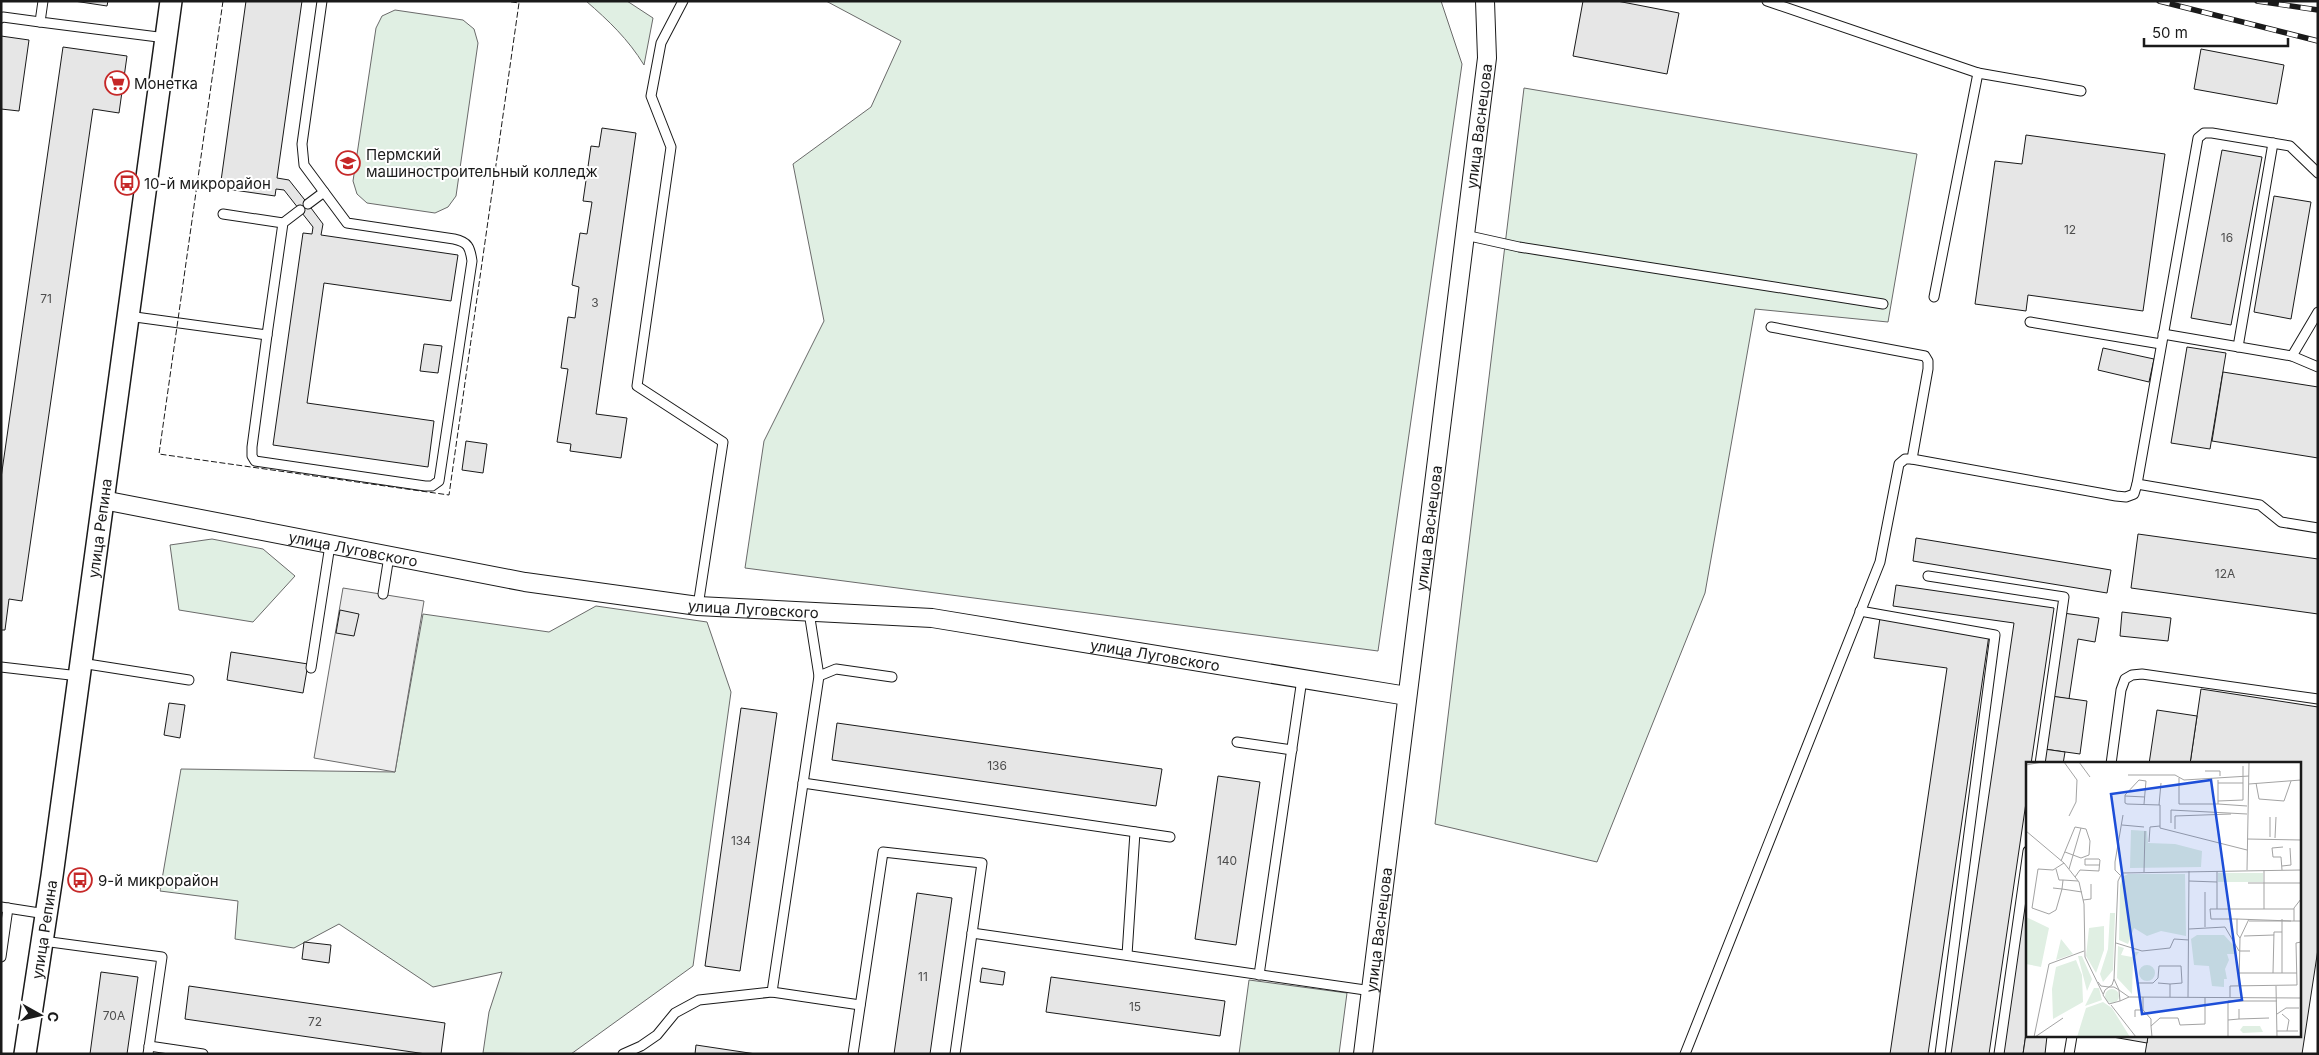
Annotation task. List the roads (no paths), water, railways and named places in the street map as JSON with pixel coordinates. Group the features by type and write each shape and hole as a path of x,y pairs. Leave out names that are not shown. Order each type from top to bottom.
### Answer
{"street":[{"name":"улица Репина","path":"25,1054 80,670 171,1"},
{"name":"улица Васнецова","path":"1363,1054 1406,696 1487,58 1485,1"},
{"name":"улица Луговского","path":"103,500 525,582 698,606 932,618 1406,696"}],"lane":[{"path":"40,22 43,1"},
{"path":"300,210 284,223 267,335 252,456 255,461 432,486 439,481 472,261 470,249 464,241 454,238 347,223 304,165 302,156 322,1"},
{"path":"683,1 660,43 651,96 671,147 637,386 723,442 698,606"},
{"path":"1767,1 1978,72 2081,91"},
{"path":"1,18 143,37 166,38"},
{"path":"1934,297 1978,72"},
{"path":"1685,1054 1880,562 1899,464 1905,459 1912,458 2116,496 2126,497 2134,494 2198,138 2204,133 2212,133 2290,146 2318,173"},
{"path":"2238,347 2273,143"},
{"path":"308,204 324,192"},
{"path":"223,214 284,223"},
{"path":"1465,235 1519,248 1883,304"},
{"path":"2292,356 2318,312"},
{"path":"128,316 267,335"},
{"path":"2030,322 2161,344"},
{"path":"1771,327 1925,356 1928,361 1928,369 1912,458"},
{"path":"2163,334 2292,356 2318,367"},
{"path":"2137,484 2260,505 2281,522 2318,528"},
{"path":"311,668 330,544"},
{"path":"383,594 389,556"},
{"path":"1928,576 2064,597 2040,762"},
{"path":"1860,611 1995,635 1940,1054"},
{"path":"772,992 819,676 809,612"},
{"path":"1,666 80,670 188,680"},
{"path":"819,676 836,669 892,677"},
{"path":"2111,762 2121,690 2125,679 2132,675 2142,674 2318,699"},
{"path":"1259,975 1302,679"},
{"path":"1236,742 1292,750"},
{"path":"803,783 1170,837"},
{"path":"1127,956 1135,832"},
{"path":"853,1054 883,852 982,863 955,1054"},
{"path":"1999,1054 2026,865"},
{"path":"1,957 5,908 46,914"},
{"path":"972,933 1372,991"},
{"path":"42,941 162,957 148,1050 203,1054"},
{"path":"623,1054 641,1046 657,1035 675,1013 699,1000 772,992 860,1005"},
{"path":"2069,1054 2072,1038"}],"railway":[{"path":"2159,1 2318,41"},
{"path":"2257,1 2318,10"}],"place":[{"name":"Монетка","path":"117,83"},
{"name":"Пермский машиностроительный колледж","path":"348,163"},
{"name":"10-й микрорайон","path":"127,183"},
{"name":"9-й микрорайон","path":"80,880"}]}
